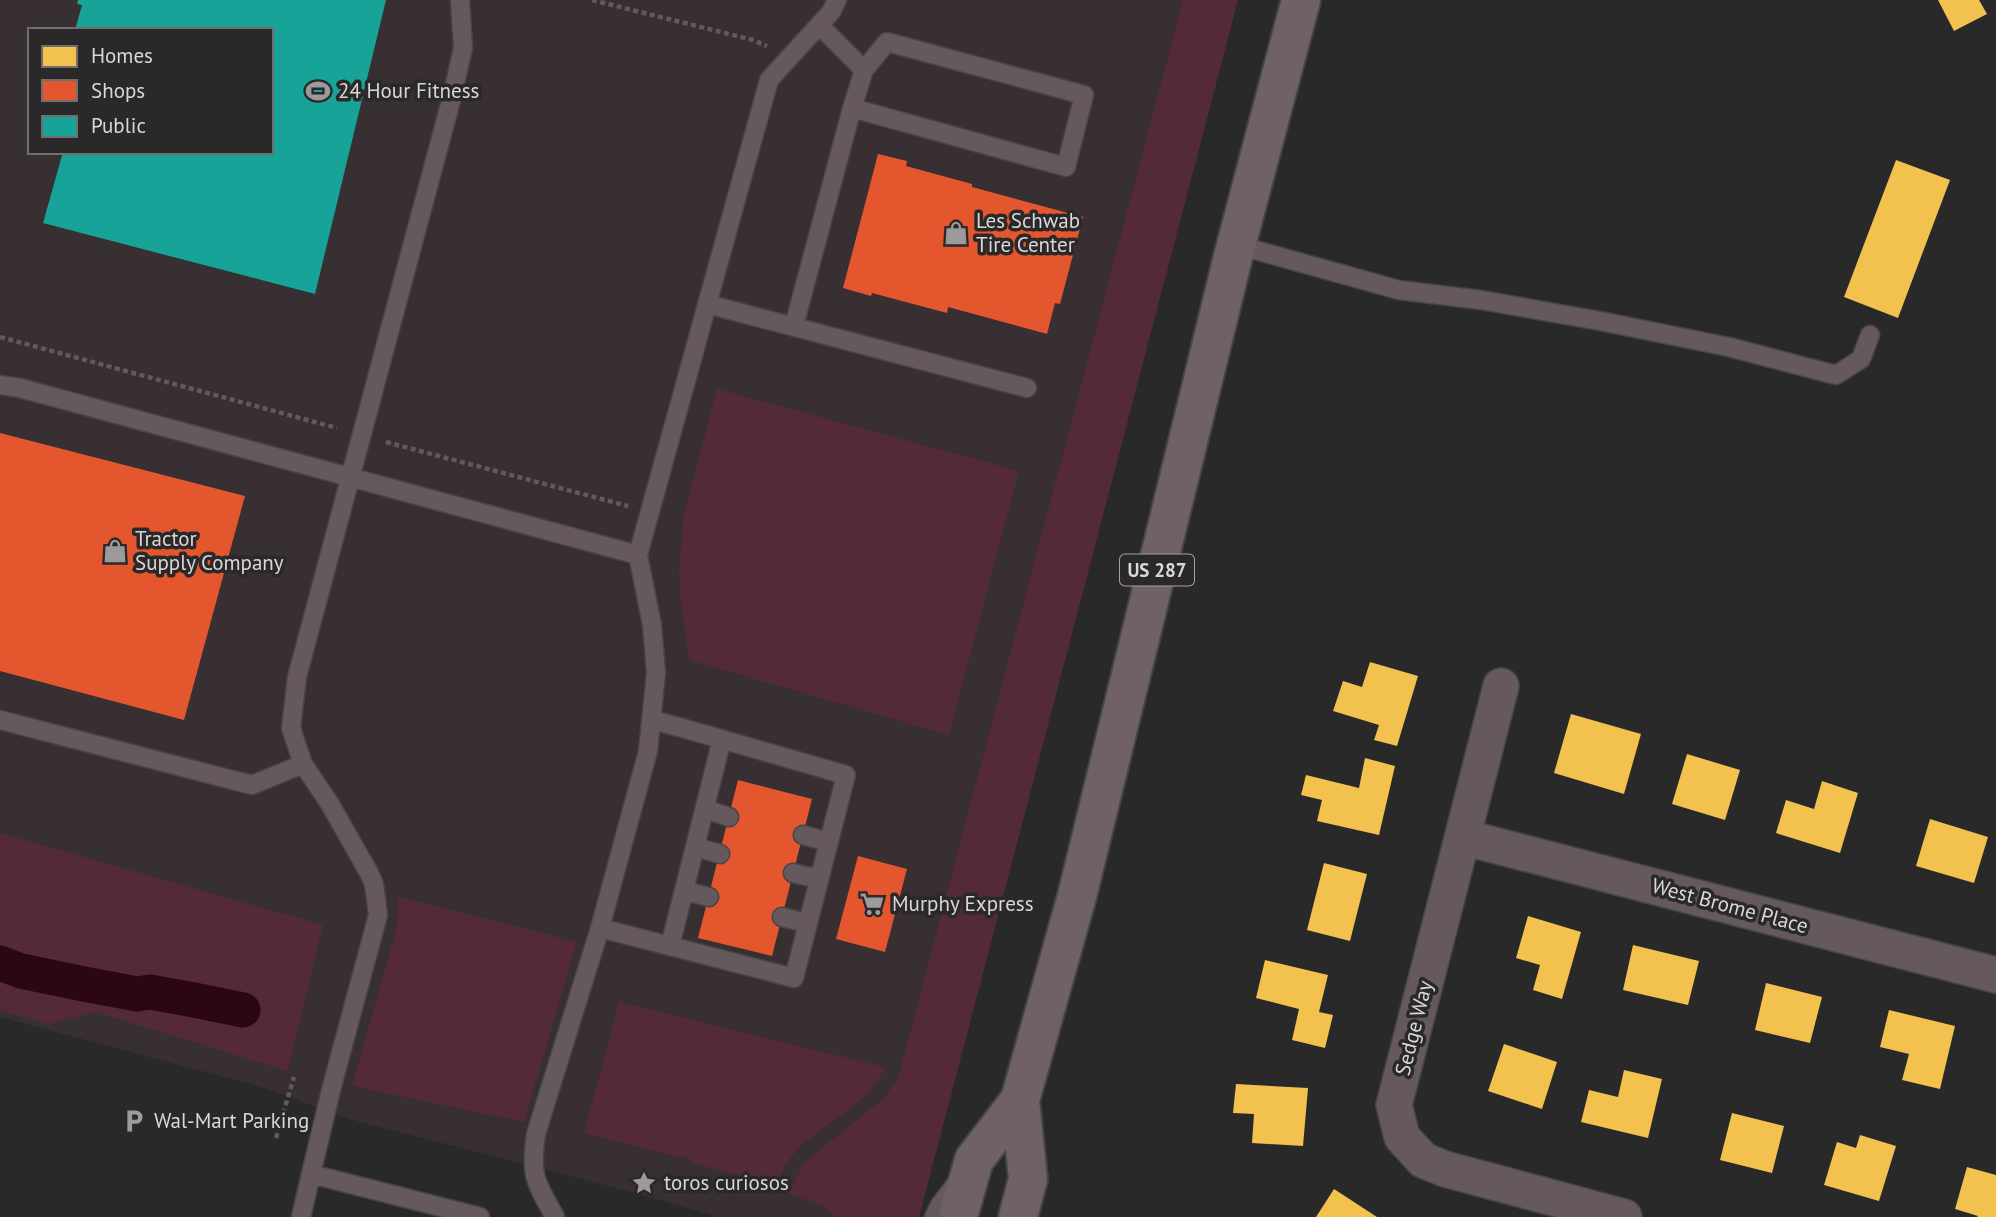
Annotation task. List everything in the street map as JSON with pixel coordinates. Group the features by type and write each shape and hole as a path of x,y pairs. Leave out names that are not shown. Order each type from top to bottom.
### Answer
{"main road":[{"name":"US 287","path":"1018,1217 1028,1179 1020,1100 1077,896 1237,245 1301,0"},
{"name":"US 287","path":"958,1217 974,1160 1020,1100"}],"street":[{"name":"Sedge Way","path":"1501,686 1394,1105 1402,1137 1423,1160 1445,1169 1624,1217"},
{"name":"West Brome Place","path":"1463,837 1996,975"}],"lane":[{"path":"300,1217 331,1090 375,933 378,906 369,873 330,804 303,764 291,728 297,677 460,64 463,48 460,0"},
{"path":"555,1217 533,1172 536,1133 614,881 641,782 652,720 656,673 652,625 638,555 769,80 820,26 837,0"},
{"path":"820,26 864,70"},
{"path":"794,326 852,108 864,70 887,42 1084,95 1066,167 852,108"},
{"path":"1237,245 1399,290 1481,300 1600,321 1729,347 1836,375 1861,359 1870,335"},
{"path":"707,304 1027,387"},
{"path":"0,385 20,388 638,555"},
{"path":"0,720 251,785 303,764"},
{"path":"600,928 794,978 846,775 652,720"},
{"path":"670,946 722,739"},
{"path":"705,809 729,817"},
{"path":"803,835 829,842"},
{"path":"695,847 720,854"},
{"path":"793,873 819,879"},
{"path":"685,891 709,897"},
{"path":"782,917 807,923"},
{"path":"934,1217 974,1160"},
{"path":"311,1174 480,1217"}],"path":[{"path":"592,0 753,40 792,55"},
{"path":"276,1138 294,1077"}],"shaded area":[{"path":"0,0 1238,0 919,1217 717,1217 636,1193 349,1119 265,1088 0,1017"},
{"path":"1183,0 1238,0 919,1217 836,1217 823,1205 789,1194 803,1164 885,1097 898,1078"},
{"path":"717,389 1019,471 949,735 689,660 679,566 684,514"},
{"path":"0,833 323,925 288,1071 96,1012 48,1024 0,1010"},
{"path":"399,897 577,942 524,1122 352,1086 395,934"},
{"path":"619,1002 885,1067 862,1099 797,1151 785,1167 777,1187 691,1162 684,1155 677,1157 584,1133"}],"building: Homes":[{"path":"1938,0 1979,0 1987,14 1954,31"},
{"path":"1896,160 1950,180 1898,318 1844,297"},
{"path":"1370,662 1418,676 1397,746 1374,740 1379,725 1333,711 1343,681 1362,687"},
{"path":"1571,714 1641,734 1624,794 1554,773"},
{"path":"1687,754 1740,770 1725,820 1672,804"},
{"path":"1365,758 1395,766 1379,835 1317,821 1322,800 1301,795 1306,775 1359,788"},
{"path":"1822,781 1858,793 1840,853 1776,833 1786,800 1814,809"},
{"path":"1930,819 1988,837 1974,883 1916,866"},
{"path":"1324,863 1367,874 1350,941 1307,930"},
{"path":"1528,916 1581,932 1562,999 1533,990 1540,965 1516,958"},
{"path":"1633,945 1699,961 1688,1005 1623,990"},
{"path":"1265,960 1328,975 1319,1012 1333,1015 1325,1048 1292,1040 1299,1009 1256,998"},
{"path":"1766,983 1822,997 1810,1043 1755,1030"},
{"path":"1889,1010 1955,1026 1940,1089 1902,1080 1909,1054 1880,1047"},
{"path":"1504,1044 1557,1062 1542,1109 1488,1091"},
{"path":"1624,1070 1662,1079 1648,1138 1581,1122 1589,1090 1618,1097"},
{"path":"1236,1084 1308,1088 1303,1146 1252,1143 1254,1114 1233,1113"},
{"path":"1732,1113 1784,1126 1772,1173 1720,1160"},
{"path":"1860,1135 1896,1146 1879,1201 1824,1185 1837,1142 1856,1148"},
{"path":"1967,1167 1996,1175 1996,1217 1977,1217 1955,1209"},
{"path":"1334,1189 1377,1217 1316,1217"}],"building: Shops":[{"path":"878,154 907,161 906,166 972,184 972,187 1083,217 1060,304 1055,303 1047,334 948,307 947,313 843,288"},
{"name":"Tractor Supply Company","path":"0,433 245,496 184,720 0,671"},
{"path":"738,780 812,799 772,956 698,938"},
{"name":"Murphy Express","path":"858,856 907,869 885,952 836,939"}],"building: Public":[{"name":"24 Hour Fitness","path":"78,0 386,0 315,294 43,223 62,154 273,154 273,28 76,28 82,5 77,4"}],"waterway":[{"path":"0,963 21,971 84,984 137,994 150,992 243,1010"}],"place":[{"name":"24 Hour Fitness","path":"318,91"},
{"name":"Les Schwab Tire Center","path":"956,233"},
{"name":"Tractor Supply Company","path":"115,551"},
{"name":"Murphy Express","path":"872,904"},
{"name":"Wal-Mart Parking","path":"134,1121"},
{"name":"toros curiosos","path":"644,1183"}]}
